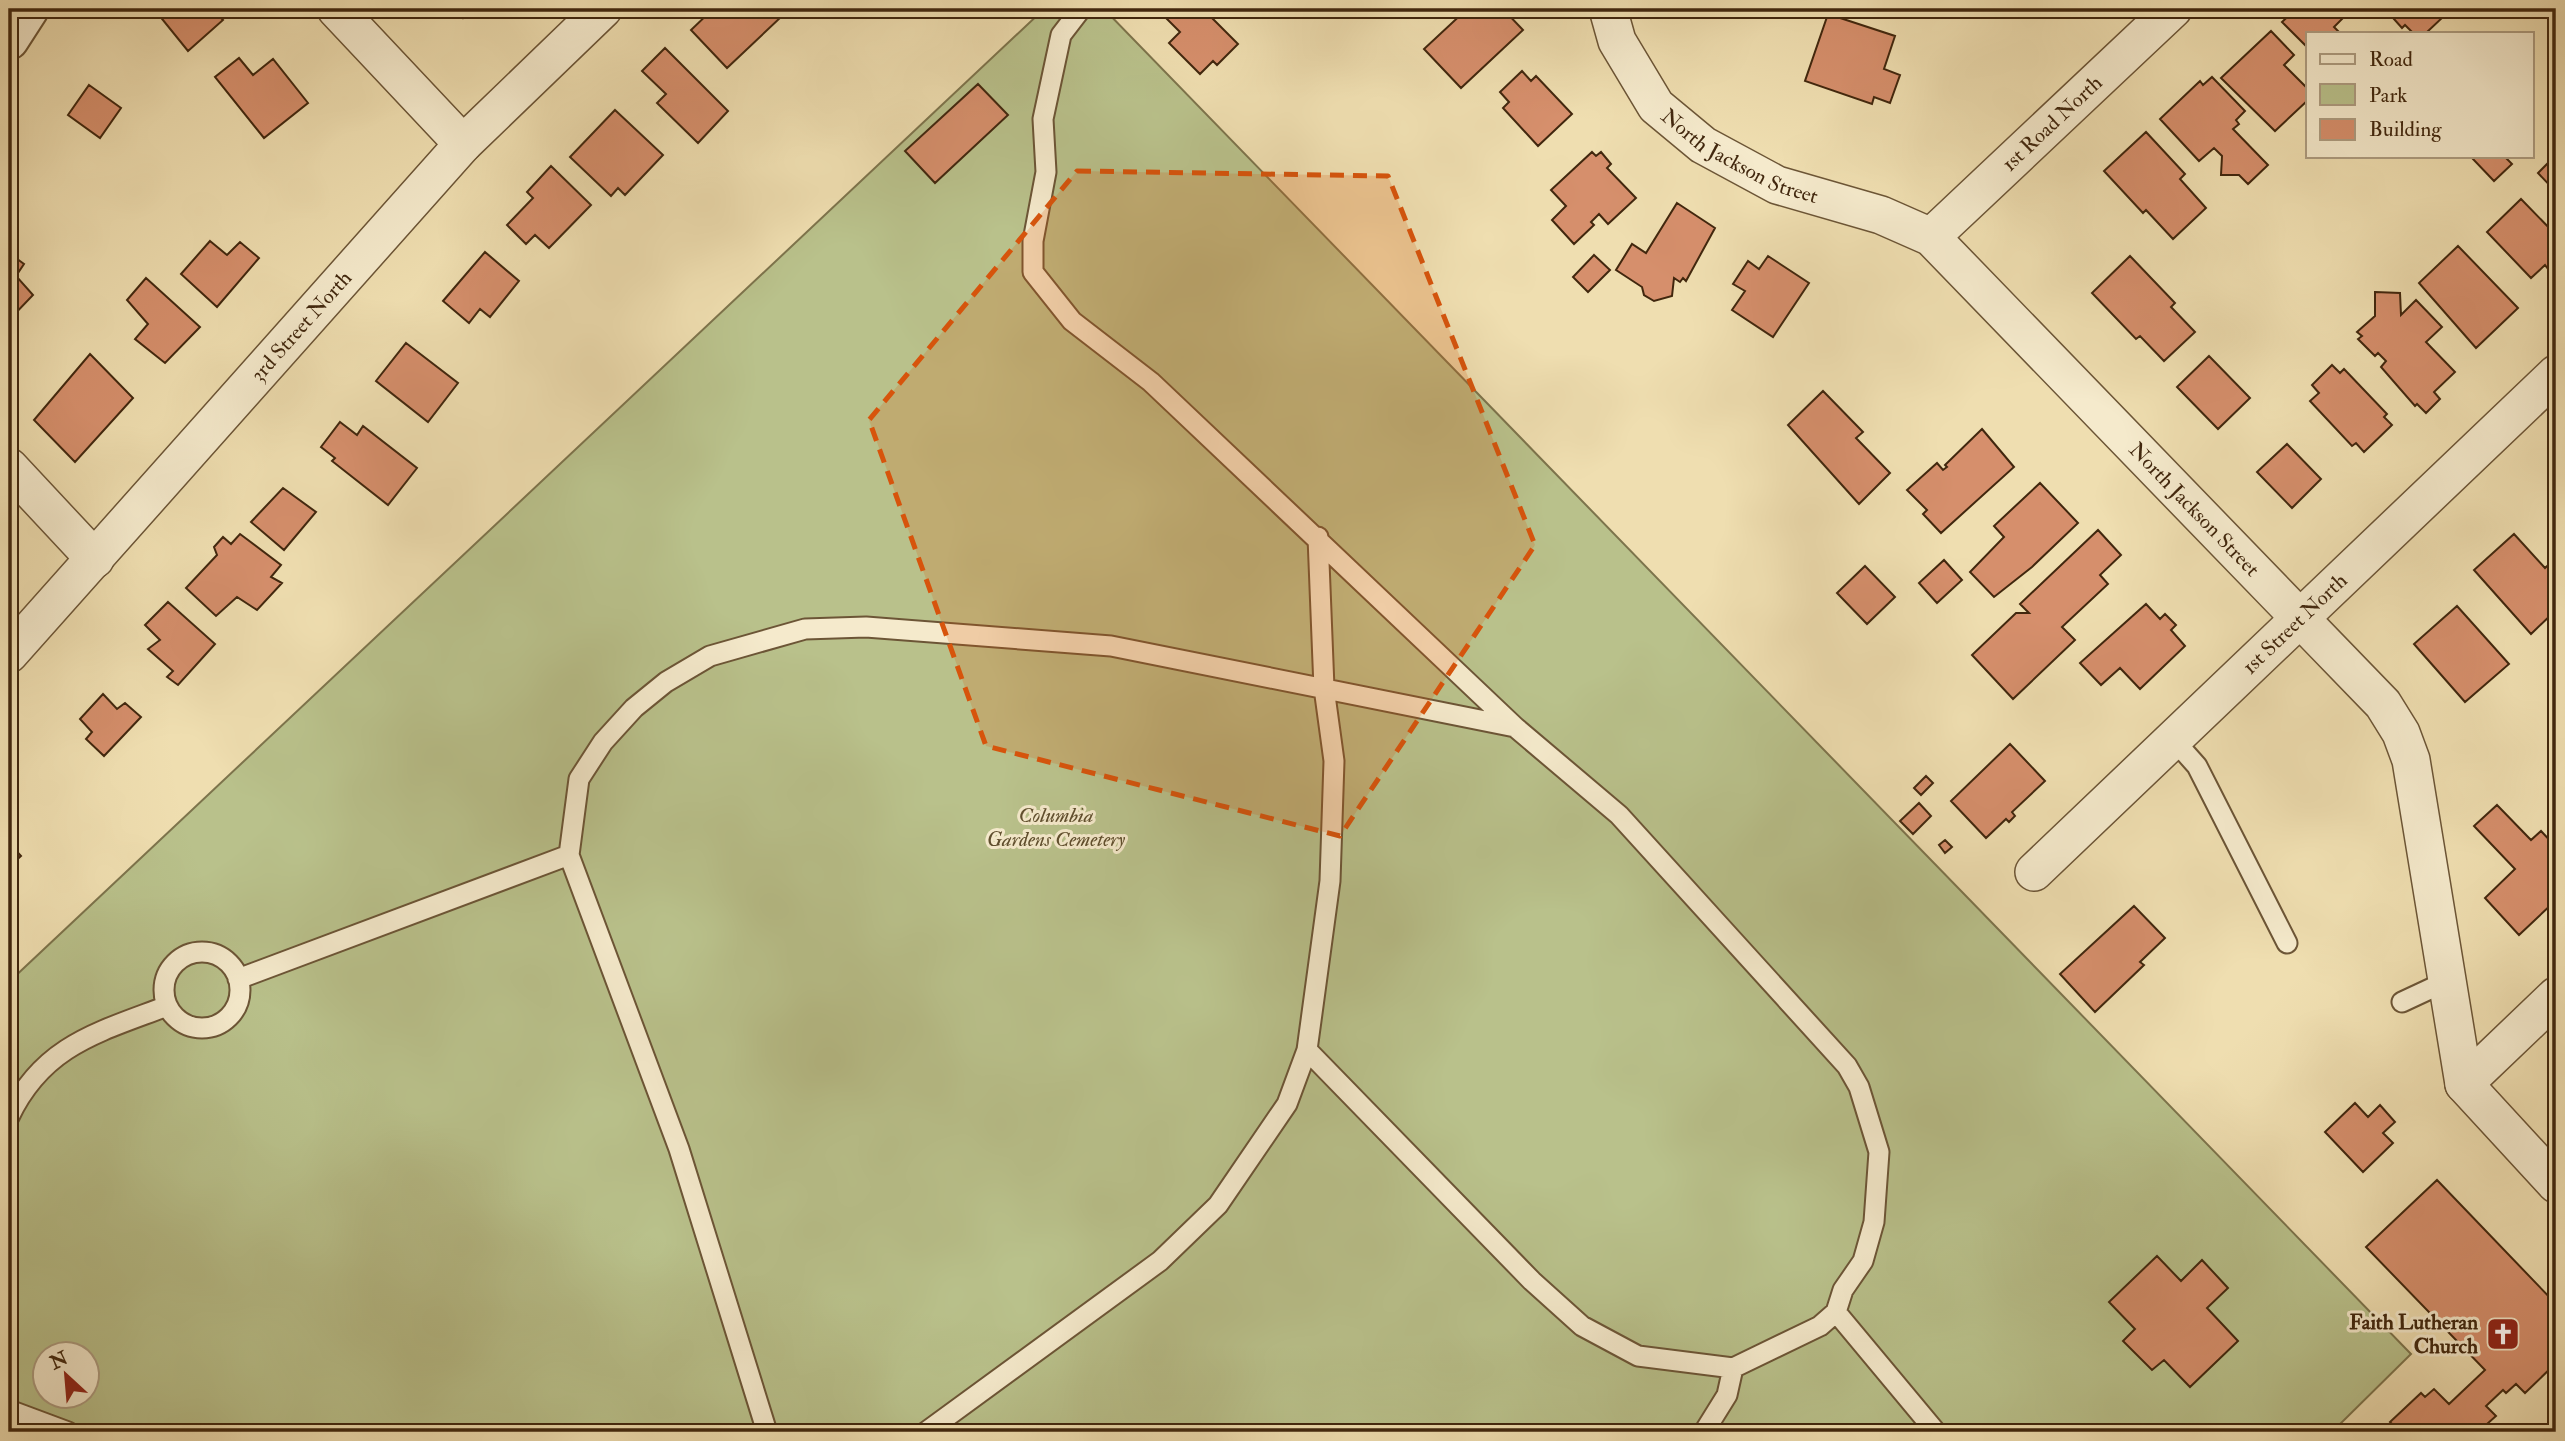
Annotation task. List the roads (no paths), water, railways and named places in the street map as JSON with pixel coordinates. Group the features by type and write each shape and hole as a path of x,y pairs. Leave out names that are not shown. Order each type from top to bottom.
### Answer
{"street":[{"path":"9,40 29,9"},
{"path":"336,9 463,144"},
{"name":"3rd Street North","path":"9,654 463,144 603,9"},
{"name":"North Jackson Street","path":"1608,9 1616,41 1656,106 1703,145 1777,185 1881,215 1931,237 2383,704 2401,733 2411,760 2464,1084"},
{"name":"1st Road North","path":"1931,237 2173,9"},
{"name":"1st Street North","path":"2034,872 2556,374"},
{"path":"9,467 95,559"},
{"path":"2556,996 2464,1084 2556,1184"}],"lane":[{"path":"1081,9 1061,35 1043,119 1046,172 1033,241 1033,272 1072,321 1151,382 1318,537 1515,727 1619,815 1847,1066 1859,1087 1879,1152 1874,1222 1863,1261 1843,1290 1836,1312 1820,1326 1733,1368 1638,1356 1582,1326 1532,1281 1307,1050"},
{"path":"926,1432 1160,1261 1218,1205 1287,1104 1307,1050 1330,881 1334,761 1324,688 1318,537"},
{"path":"767,1432 679,1149 569,855 579,779 603,742 634,708 666,682 710,656 805,629 866,627 1111,646 1515,727"},
{"path":"2173,739 2197,766 2287,943"},
{"path":"238,979 569,855"},
{"path":"212,954 223,959 238,979 237,1003 221,1023 196,1028 174,1016 167,1006 165,982 169,970 188,955 212,954"},
{"path":"2402,1002 2447,981"},
{"path":"9,1116 29,1083 76,1041 167,1006"},
{"path":"1836,1312 1937,1432"},
{"path":"1704,1432 1727,1395 1733,1368"},
{"path":"9,1410 68,1432"}],"place":[{"name":"Faith Lutheran Church","path":"2503,1334"}],"park label":[{"name":"Columbia Gardens Cemetery","path":"1056,827"}]}
